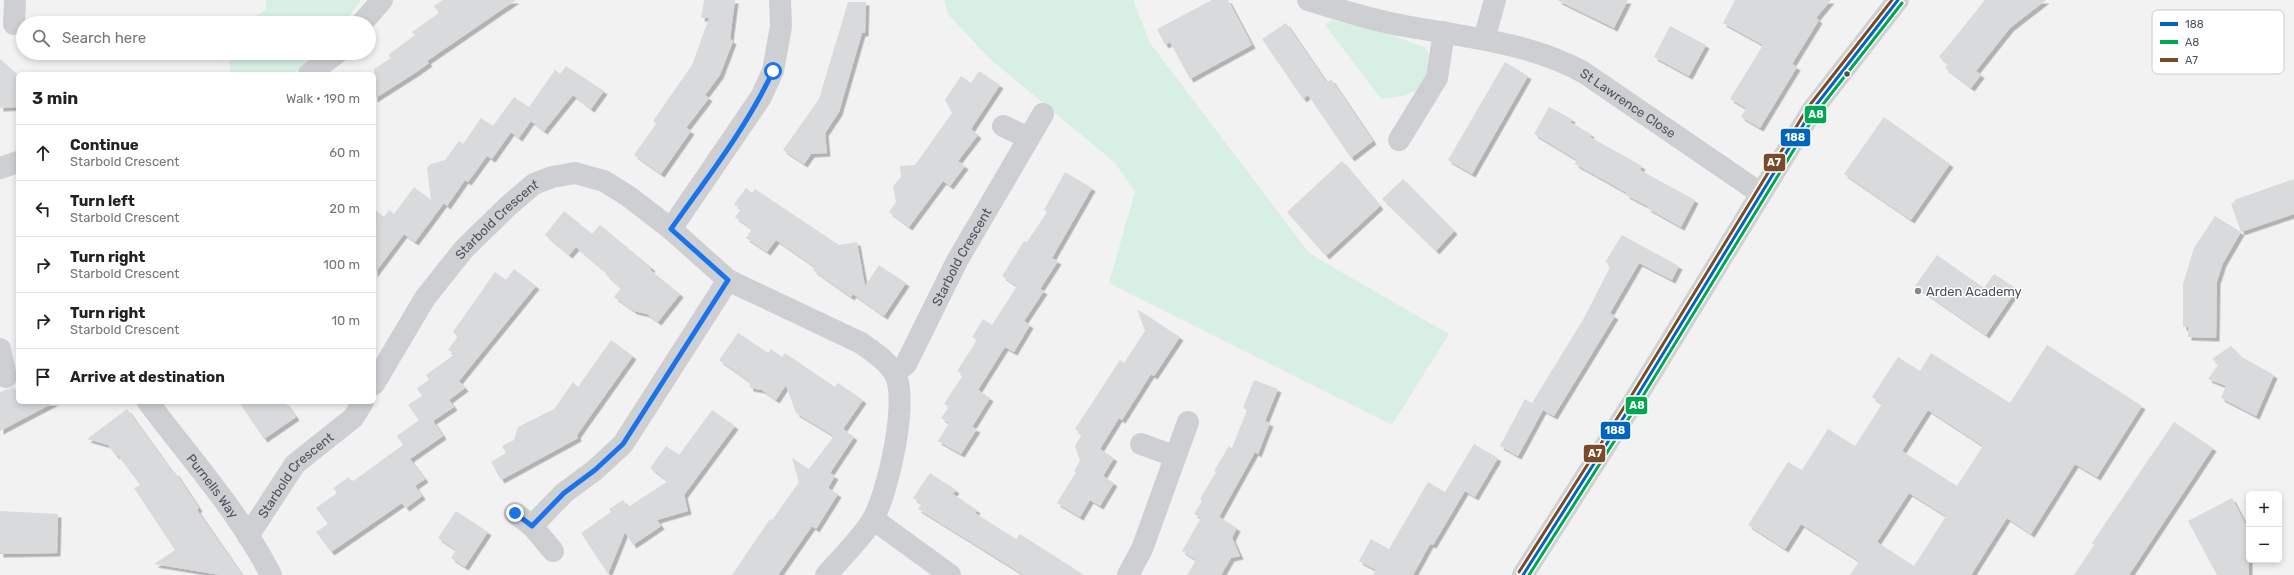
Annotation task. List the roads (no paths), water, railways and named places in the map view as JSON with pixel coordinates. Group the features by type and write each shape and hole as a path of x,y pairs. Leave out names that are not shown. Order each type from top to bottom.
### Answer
{"main road":[{"path":"1523,575 1634,402 1760,192 1813,109 1898,0"}],"street":[{"path":"14,24 15,0"},
{"path":"368,16 382,0"},
{"path":"671,229 761,97 773,71 781,26 780,0"},
{"path":"1484,39 1495,0"},
{"name":"St Lawrence Close","path":"1316,1 1352,15 1484,39 1546,54 1570,65 1760,192"},
{"path":"1399,140 1437,78 1444,32"},
{"path":"312,72 328,60"},
{"name":"Starbold Crescent","path":"895,373 906,364 957,261 1043,114"},
{"path":"1004,126 1029,138"},
{"path":"0,168 16,163"},
{"name":"Starbold Crescent","path":"376,381 425,298 464,250 507,207 534,184 552,177 574,173 604,181 671,229 728,280 861,343 880,357 895,373 900,389 900,407 895,445 886,486 873,519 826,575"},
{"path":"532,526 564,493 595,470 623,444 728,280"},
{"path":"0,350 8,376"},
{"name":"Purnells Way","path":"150,404 208,480 248,536 271,575"},
{"name":"Starbold Crescent","path":"248,536 295,464 353,418 362,404"},
{"path":"1128,575 1142,548 1174,456 1188,422"},
{"path":"1141,444 1174,456"},
{"path":"515,513 532,526 553,551"},
{"path":"873,519 950,575"}],"place":[{"name":"Arden Academy","path":"1918,291"}]}
